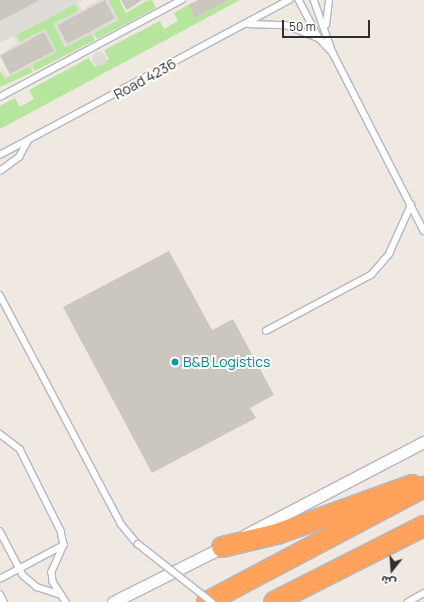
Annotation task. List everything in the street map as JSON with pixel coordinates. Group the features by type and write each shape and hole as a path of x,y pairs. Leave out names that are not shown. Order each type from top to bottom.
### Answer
{"highway":[{"path":"222,547 277,534 401,488 424,483"},
{"path":"207,602 424,487"},
{"path":"274,602 424,526"}],"street":[{"path":"113,602 424,442"}],"lane":[{"path":"0,97 182,0"},
{"name":"Road 4236","path":"0,156 289,0"},
{"path":"299,0 319,38 333,53"},
{"path":"314,0 326,27 333,53 424,231"},
{"path":"326,27 329,0"},
{"path":"246,24 286,24 319,38"},
{"path":"0,171 20,157 28,141"},
{"path":"266,330 371,275 389,254 411,205"},
{"path":"0,295 2,306 121,524 138,544 212,602"},
{"path":"0,434 20,449 61,531 64,545 52,572 61,595 66,602"},
{"path":"0,531 24,575 37,586 61,595"},
{"path":"0,579 64,545"},
{"path":"0,594 4,602"},
{"path":"408,602 424,594"}],"green space":[{"path":"108,0 119,0 126,13 146,1 152,0 156,8 97,39 94,33 118,20"},
{"path":"229,0 240,0 0,129 0,106 15,98 20,107 34,99 29,90 89,58 94,67 109,59 104,50 160,21 164,29 178,21 174,13 188,5 195,18"},
{"path":"75,4 79,11 53,24 65,47 91,34 95,40 35,71 32,65 45,29 20,42 16,35"},
{"path":"30,66 33,72 0,87 0,71 5,79"}],"shaded area":[{"path":"40,0 83,0 78,3 82,10 99,0 105,0 108,0 118,20 94,33 97,39 91,34 66,47 53,24 78,11 75,4 16,35 20,42 45,29 57,52 32,65 35,71 29,66 5,79 0,66 6,76 54,51 44,32 0,55 17,43 13,36 0,43 0,21","holes":["105,0 115,19 67,44 57,26"]},
{"path":"96,52 102,52 106,56 106,62 102,66 96,66 92,62 92,56"}],"building":[{"path":"0,0 40,0 0,21"},
{"path":"105,0 115,19 67,44 57,25"},
{"path":"121,0 142,0 127,10"},
{"path":"198,0 229,0 195,18 188,5"},
{"path":"44,32 54,51 10,74 0,55"},
{"name":"B&B Logistics","path":"169,251 212,330 233,319 274,395 250,408 256,418 152,473 63,307"}],"place":[{"name":"B&B Logistics","path":"175,362"}]}
